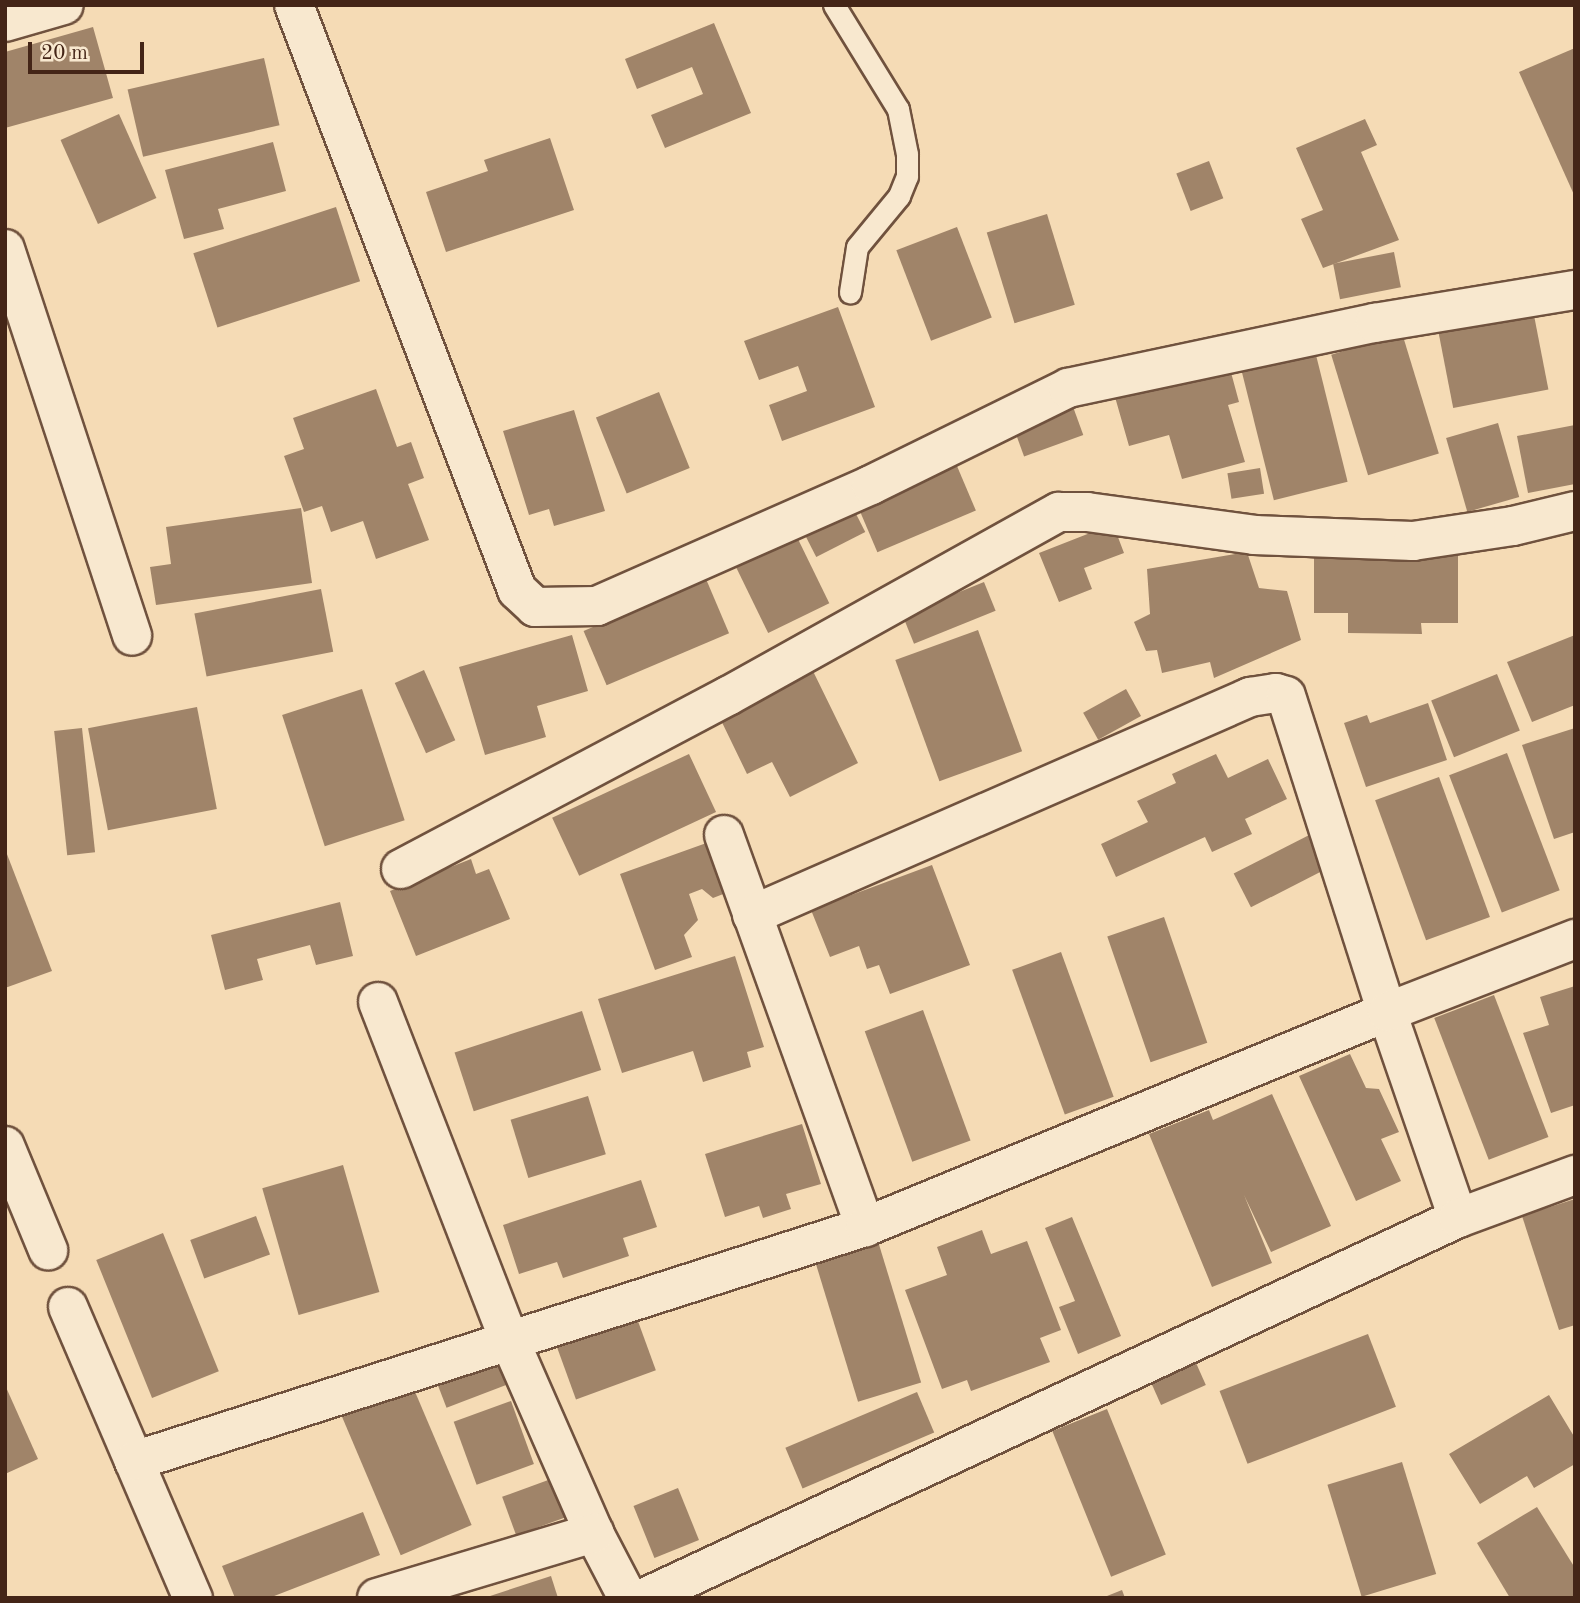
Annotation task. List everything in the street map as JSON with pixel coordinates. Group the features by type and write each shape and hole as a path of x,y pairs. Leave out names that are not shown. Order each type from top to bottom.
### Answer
{"street":[{"path":"5,22 64,5"},
{"path":"294,5 517,590 535,607 597,606 871,485 1068,388 1375,323 1575,290"},
{"path":"5,249 132,636"},
{"path":"401,869 728,696 1059,512 1087,512 1254,536 1413,541 1513,526 1575,511"},
{"path":"752,915 1250,696 1276,693 1286,696 1387,1012 1458,1218"},
{"path":"724,835 864,1227"},
{"path":"135,1461 864,1227 1387,1012 1575,939"},
{"path":"378,1002 509,1339 594,1533 628,1598"},
{"path":"5,1146 48,1250"},
{"path":"644,1598 1458,1218 1575,1175"},
{"path":"68,1307 193,1598"},
{"path":"377,1598 594,1533"}],"lane":[{"path":"834,5 898,109 907,154 907,176 899,196 857,247 850,292"}],"building":[{"path":"714,23 751,113 665,148 651,115 703,94 692,67 637,89 625,59"},
{"path":"93,27 113,98 5,128 5,52"},
{"path":"1575,48 1575,197 1519,72"},
{"path":"264,58 280,125 143,157 128,89"},
{"path":"119,114 156,198 98,224 61,140"},
{"path":"1365,119 1377,145 1361,152 1399,240 1323,268 1301,219 1323,210 1296,148"},
{"path":"550,138 574,210 446,252 426,192 488,171 484,160"},
{"path":"273,142 286,191 218,209 224,229 184,239 165,170"},
{"path":"1209,161 1223,198 1191,211 1176,174"},
{"path":"336,207 360,281 217,328 193,253"},
{"path":"1047,214 1075,305 1015,323 987,232"},
{"path":"957,227 992,318 931,341 896,250"},
{"path":"1394,252 1401,287 1340,299 1333,264"},
{"path":"1532,305 1548,389 1453,408 1437,324"},
{"path":"838,307 875,407 782,441 769,405 807,391 798,366 759,380 744,341"},
{"path":"1402,333 1439,453 1368,475 1331,355"},
{"path":"1313,343 1348,482 1274,500 1239,361"},
{"path":"1229,365 1239,402 1228,405 1245,462 1182,479 1169,435 1129,446 1115,397"},
{"path":"376,389 397,447 411,442 424,478 408,484 429,540 376,559 363,521 331,532 322,506 304,512 284,456 304,449 293,418"},
{"path":"659,392 690,468 627,494 596,417"},
{"path":"1072,404 1083,435 1024,457 1013,426"},
{"path":"574,410 605,511 554,526 549,509 529,515 503,431"},
{"path":"1498,423 1519,497 1467,512 1446,438"},
{"path":"1575,425 1575,484 1528,493 1517,436"},
{"path":"954,459 976,511 877,552 856,501"},
{"path":"1260,468 1264,494 1231,499 1227,473"},
{"path":"301,508 312,583 156,605 150,567 171,564 166,527"},
{"path":"853,508 865,532 816,557 804,533"},
{"path":"1113,524 1124,553 1084,568 1092,589 1059,602 1039,553"},
{"path":"796,535 829,603 768,633 735,565"},
{"path":"1247,552 1259,588 1287,591 1301,640 1214,678 1210,662 1162,673 1157,650 1146,651 1134,622 1150,614 1147,569"},
{"path":"1314,552 1458,553 1458,623 1421,623 1422,634 1348,633 1348,613 1314,613"},
{"path":"706,579 729,633 607,685 584,631"},
{"path":"984,582 996,611 914,644 902,615"},
{"path":"321,589 333,652 207,676 194,614"},
{"path":"978,630 1022,751 939,781 895,660"},
{"path":"572,635 588,691 537,706 546,737 485,755 459,667"},
{"path":"1575,635 1575,705 1532,722 1507,662"},
{"path":"811,667 858,763 790,797 772,762 747,774 717,712"},
{"path":"424,670 455,740 426,753 395,683"},
{"path":"1497,674 1520,731 1454,757 1431,701"},
{"path":"362,689 405,820 325,846 282,715"},
{"path":"1126,689 1141,716 1098,740 1083,713"},
{"path":"1428,703 1447,760 1366,787 1344,723 1367,715 1370,723"},
{"path":"197,707 217,809 108,830 88,728"},
{"path":"82,728 95,852 67,855 54,731"},
{"path":"1575,728 1575,832 1554,839 1522,745"},
{"path":"1507,753 1560,890 1502,912 1449,775"},
{"path":"689,754 716,812 579,876 552,818"},
{"path":"1216,754 1228,778 1268,759 1287,799 1245,819 1252,834 1212,852 1205,837 1116,877 1101,844 1148,822 1137,801 1176,783 1172,774"},
{"path":"1439,777 1490,917 1426,940 1375,800"},
{"path":"1321,829 1338,863 1251,907 1234,873"},
{"path":"712,841 731,891 713,898 702,889 689,894 698,920 684,935 692,957 655,970 620,874"},
{"path":"5,849 52,971 5,988"},
{"path":"471,859 476,874 489,869 510,919 416,956 390,891"},
{"path":"932,865 970,965 890,994 879,965 867,969 859,946 830,957 811,910"},
{"path":"340,902 353,956 316,965 310,945 257,959 263,980 225,990 211,935"},
{"path":"1164,917 1207,1043 1151,1062 1107,937"},
{"path":"1061,952 1114,1097 1065,1114 1012,970"},
{"path":"735,956 764,1047 747,1052 751,1067 703,1082 693,1051 622,1073 598,999"},
{"path":"1575,986 1575,1105 1551,1113 1523,1033 1549,1025 1540,997"},
{"path":"1494,995 1548,1137 1489,1160 1434,1018"},
{"path":"923,1010 971,1141 912,1162 865,1031"},
{"path":"582,1011 601,1070 474,1111 455,1052"},
{"path":"1350,1054 1366,1088 1379,1089 1399,1132 1381,1139 1401,1181 1356,1201 1299,1076"},
{"path":"1272,1094 1331,1226 1271,1252 1244,1195 1272,1263 1212,1287 1149,1134 1209,1110 1213,1120"},
{"path":"588,1096 606,1154 528,1178 511,1120"},
{"path":"802,1124 821,1184 786,1194 791,1209 763,1218 759,1206 725,1217 705,1154"},
{"path":"343,1165 379,1292 299,1315 262,1188"},
{"path":"641,1180 657,1227 623,1238 629,1256 563,1278 557,1262 519,1274 503,1225"},
{"path":"1575,1199 1575,1325 1559,1330 1522,1216"},
{"path":"256,1216 270,1255 204,1278 190,1240"},
{"path":"1072,1217 1121,1336 1078,1354 1059,1307 1075,1301 1045,1228"},
{"path":"982,1230 991,1254 1027,1241 1061,1330 1040,1338 1050,1362 971,1391 967,1380 942,1389 905,1290 947,1275 937,1247"},
{"path":"163,1233 219,1371 152,1398 96,1260"},
{"path":"877,1238 921,1382 858,1402 814,1257"},
{"path":"635,1313 656,1370 576,1399 555,1342"},
{"path":"1368,1334 1396,1407 1248,1464 1220,1391"},
{"path":"503,1354 514,1382 447,1408 436,1380"},
{"path":"1192,1354 1206,1385 1161,1405 1147,1374"},
{"path":"5,1385 38,1459 5,1474"},
{"path":"413,1387 472,1525 401,1555 342,1417"},
{"path":"917,1392 934,1433 803,1488 785,1448"},
{"path":"1549,1395 1575,1438 1575,1464 1534,1488 1527,1476 1480,1504 1449,1454"},
{"path":"511,1401 534,1464 477,1485 454,1422"},
{"path":"1107,1409 1166,1555 1111,1577 1052,1431"},
{"path":"1402,1462 1436,1574 1362,1597 1327,1485"},
{"path":"551,1479 565,1518 516,1535 502,1497"},
{"path":"678,1488 699,1540 654,1558 633,1506"},
{"path":"1537,1507 1575,1568 1575,1598 1510,1598 1477,1543"},
{"path":"363,1512 380,1555 269,1598 235,1598 222,1566"},
{"path":"551,1576 558,1598 487,1598 487,1597"},
{"path":"1122,1590 1125,1598 1102,1598"}]}
